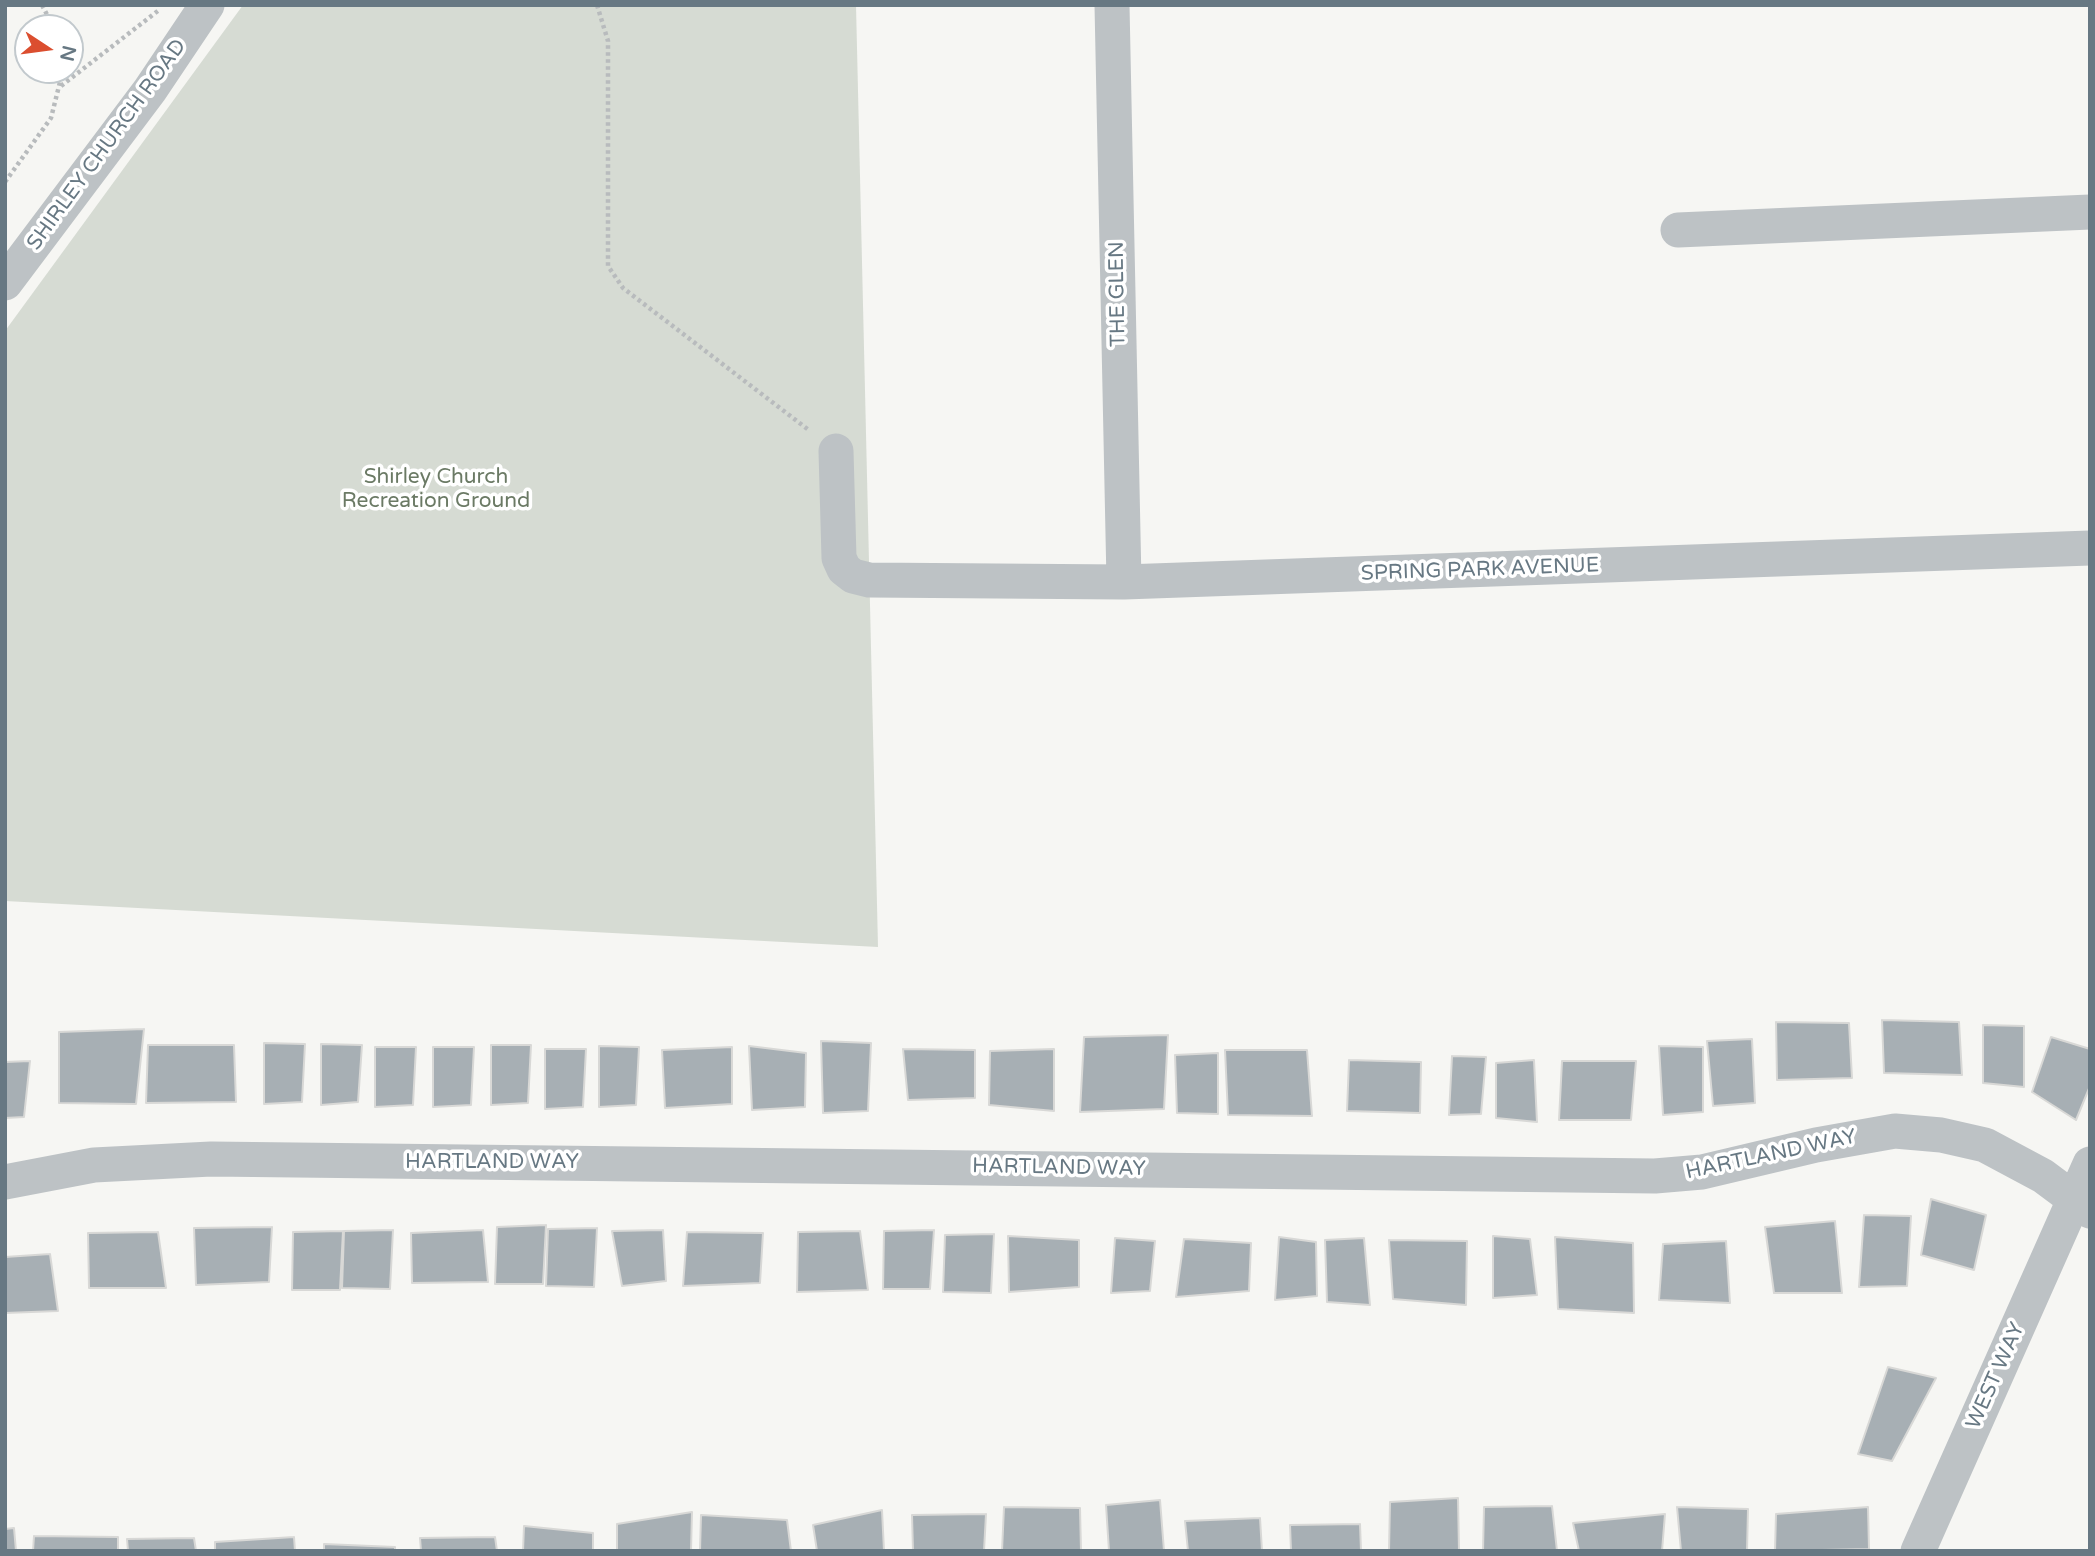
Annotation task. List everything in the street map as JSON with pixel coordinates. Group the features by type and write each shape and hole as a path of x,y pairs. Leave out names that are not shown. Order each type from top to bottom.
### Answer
{"street":[{"name":"SHIRLEY CHURCH ROAD","path":"5,283 150,90 208,5"},
{"name":"THE GLEN","path":"1112,5 1124,582"},
{"path":"1678,230 2090,212"},
{"name":"SPRING PARK AVENUE","path":"836,451 839,558 844,569 853,576 869,580 1124,582 2090,548"},
{"name":"HARTLAND WAY","path":"5,1182 94,1165 211,1159 1655,1176 1723,1168 1816,1145 1895,1131 1941,1136 1985,1145 2043,1175 2082,1206"},
{"name":"WEST WAY","path":"1918,1551 2082,1206 2090,1164"}],"path":[{"path":"5,182 51,118 61,86 165,5"},
{"path":"597,5 608,41 608,267 623,288 836,451"}],"green space":[{"name":"Shirley Church Recreation Ground","path":"243,5 856,5 878,947 5,901 5,331"}],"building":[{"path":"1882,1020 1959,1022 1962,1075 1884,1073"},
{"path":"1776,1022 1849,1023 1852,1078 1777,1080"},
{"path":"1983,1025 2024,1026 2024,1087 1983,1083"},
{"path":"144,1029 136,1104 59,1103 59,1032"},
{"path":"1168,1035 1164,1109 1080,1112 1084,1037"},
{"path":"2051,1037 2090,1049 2090,1086 2076,1120 2032,1092"},
{"path":"1752,1039 1755,1103 1713,1106 1707,1041"},
{"path":"821,1041 871,1043 868,1111 823,1113"},
{"path":"264,1043 305,1044 302,1102 264,1104"},
{"path":"321,1044 362,1045 358,1102 321,1105"},
{"path":"148,1045 234,1045 236,1102 146,1103"},
{"path":"491,1045 531,1045 528,1103 491,1105"},
{"path":"599,1046 639,1047 636,1105 599,1107"},
{"path":"749,1046 806,1053 805,1107 752,1110"},
{"path":"1659,1046 1703,1047 1703,1112 1663,1115"},
{"path":"375,1047 416,1047 413,1105 375,1107"},
{"path":"433,1047 474,1047 471,1105 433,1107"},
{"path":"732,1047 732,1104 665,1108 662,1050"},
{"path":"545,1049 586,1049 583,1107 545,1109"},
{"path":"903,1049 975,1050 975,1098 908,1100"},
{"path":"1054,1049 1054,1111 989,1105 990,1051"},
{"path":"1225,1050 1307,1050 1312,1116 1228,1115"},
{"path":"1218,1053 1218,1114 1177,1113 1175,1055"},
{"path":"1452,1056 1486,1057 1481,1114 1449,1115"},
{"path":"1349,1060 1421,1062 1420,1113 1347,1111"},
{"path":"1534,1060 1537,1122 1496,1118 1496,1063"},
{"path":"30,1061 24,1117 5,1118 5,1062"},
{"path":"1562,1061 1636,1061 1631,1120 1559,1120"},
{"path":"1931,1199 1986,1215 1974,1270 1921,1255"},
{"path":"1864,1215 1911,1216 1907,1286 1859,1287"},
{"path":"1835,1221 1842,1293 1774,1293 1765,1227"},
{"path":"546,1225 543,1284 495,1284 497,1227"},
{"path":"272,1227 269,1282 196,1285 194,1228"},
{"path":"597,1228 594,1287 546,1286 548,1229"},
{"path":"393,1230 390,1289 342,1288 344,1231"},
{"path":"483,1230 488,1282 412,1283 411,1233"},
{"path":"663,1230 666,1281 622,1286 612,1231"},
{"path":"934,1230 930,1289 883,1289 884,1231"},
{"path":"343,1231 340,1290 292,1290 293,1232"},
{"path":"860,1231 868,1290 797,1292 798,1232"},
{"path":"158,1232 166,1288 89,1288 88,1233"},
{"path":"687,1232 763,1233 760,1283 683,1286"},
{"path":"994,1234 991,1293 943,1292 945,1235"},
{"path":"1008,1236 1079,1240 1079,1287 1009,1292"},
{"path":"1493,1236 1530,1239 1537,1295 1493,1298"},
{"path":"1279,1237 1316,1242 1317,1296 1275,1300"},
{"path":"1555,1237 1633,1243 1634,1313 1558,1309"},
{"path":"1115,1238 1155,1241 1150,1291 1111,1293"},
{"path":"1364,1238 1370,1305 1327,1302 1325,1240"},
{"path":"1184,1239 1251,1243 1249,1291 1176,1297"},
{"path":"1389,1240 1467,1241 1466,1305 1393,1299"},
{"path":"1726,1241 1730,1303 1659,1300 1663,1244"},
{"path":"50,1254 58,1311 5,1313 5,1257"},
{"path":"1888,1367 1936,1378 1892,1461 1858,1454"},
{"path":"1458,1498 1459,1551 1389,1551 1390,1502"},
{"path":"1160,1500 1164,1551 1109,1551 1106,1505"},
{"path":"1552,1506 1557,1551 1483,1551 1484,1507"},
{"path":"1004,1507 1080,1508 1081,1551 1002,1551"},
{"path":"1677,1507 1748,1509 1747,1551 1681,1551"},
{"path":"1868,1507 1869,1549 1775,1551 1776,1514"},
{"path":"882,1510 884,1551 817,1551 813,1525"},
{"path":"692,1512 691,1551 617,1551 617,1524"},
{"path":"986,1514 984,1551 913,1551 912,1515"},
{"path":"1665,1514 1662,1551 1579,1551 1573,1523"},
{"path":"701,1515 787,1520 791,1551 700,1551"},
{"path":"1260,1518 1262,1551 1188,1551 1185,1521"},
{"path":"1360,1524 1361,1551 1291,1551 1290,1525"},
{"path":"524,1526 593,1533 593,1551 523,1551"},
{"path":"14,1528 16,1551 5,1551 5,1529"},
{"path":"34,1536 118,1537 118,1551 33,1551"},
{"path":"294,1537 295,1551 215,1551 215,1542"},
{"path":"495,1537 497,1551 421,1551 420,1538"},
{"path":"194,1538 196,1551 128,1551 127,1539"},
{"path":"324,1544 395,1547 395,1551 324,1551"}]}
